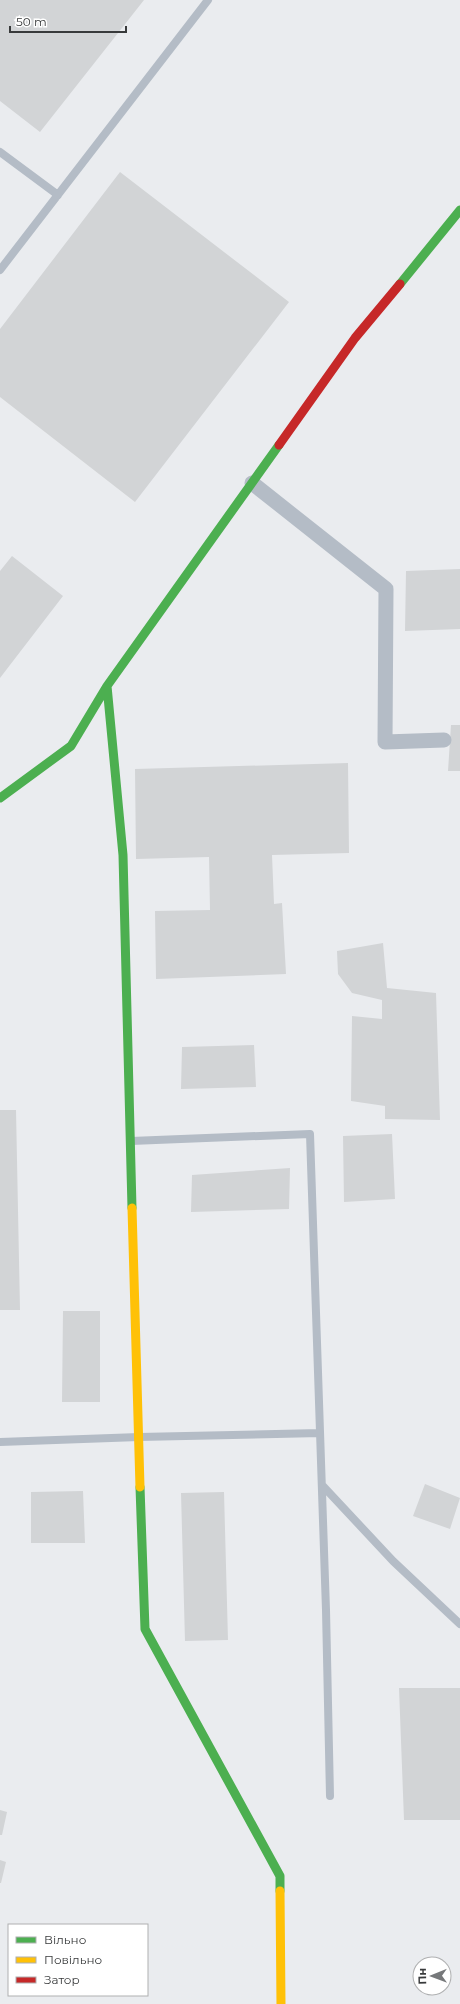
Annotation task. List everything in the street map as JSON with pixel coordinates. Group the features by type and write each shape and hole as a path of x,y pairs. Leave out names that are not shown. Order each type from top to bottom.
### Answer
{"street":[{"path":"0,798 71,746 107,686 355,338 460,210"},
{"path":"252,483 386,589 385,742 444,740"},
{"path":"107,686 123,855 145,1629 280,1876 281,2004"}],"lane":[{"path":"0,270 208,0"},
{"path":"0,152 58,195"},
{"path":"130,1141 310,1134 322,1485 330,1796"},
{"path":"0,1442 139,1436 320,1433"},
{"path":"322,1485 393,1561 460,1624"}],"building":[{"path":"0,0 144,0 40,132 0,101"},
{"path":"120,172 289,302 135,502 0,397 0,329"},
{"path":"12,556 63,596 0,678 0,571"},
{"path":"460,569 460,629 405,631 406,571"},
{"path":"451,725 460,725 460,771 448,771"},
{"path":"348,763 349,853 272,855 274,904 282,903 286,974 156,979 155,911 210,910 209,857 136,859 135,769"},
{"path":"383,943 387,988 436,993 440,1120 385,1119 385,1106 351,1101 352,1016 382,1019 382,1000 352,993 338,974 337,951"},
{"path":"254,1045 256,1087 181,1089 182,1047"},
{"path":"0,1110 16,1110 20,1310 0,1310"},
{"path":"392,1134 395,1199 344,1202 343,1136"},
{"path":"290,1168 289,1209 191,1212 192,1175"},
{"path":"63,1311 100,1311 100,1402 62,1402"},
{"path":"425,1484 460,1498 450,1529 413,1516"},
{"path":"83,1491 85,1543 31,1543 31,1492"},
{"path":"224,1492 228,1640 185,1641 181,1493"},
{"path":"399,1688 460,1688 460,1820 404,1820"},
{"path":"0,1810 7,1812 2,1835 0,1835"},
{"path":"0,1860 6,1862 1,1883 0,1883"}],"traffic: fast":[{"path":"400,284 460,210"},
{"path":"0,798 71,746 107,686 279,445"},
{"path":"107,686 123,855 132,1208"},
{"path":"140,1487 145,1629 280,1876 280,1891"}],"traffic: slow":[{"path":"132,1208 140,1487"},
{"path":"280,1891 281,2004"}],"traffic: jam":[{"path":"279,445 355,338 400,284"}]}
